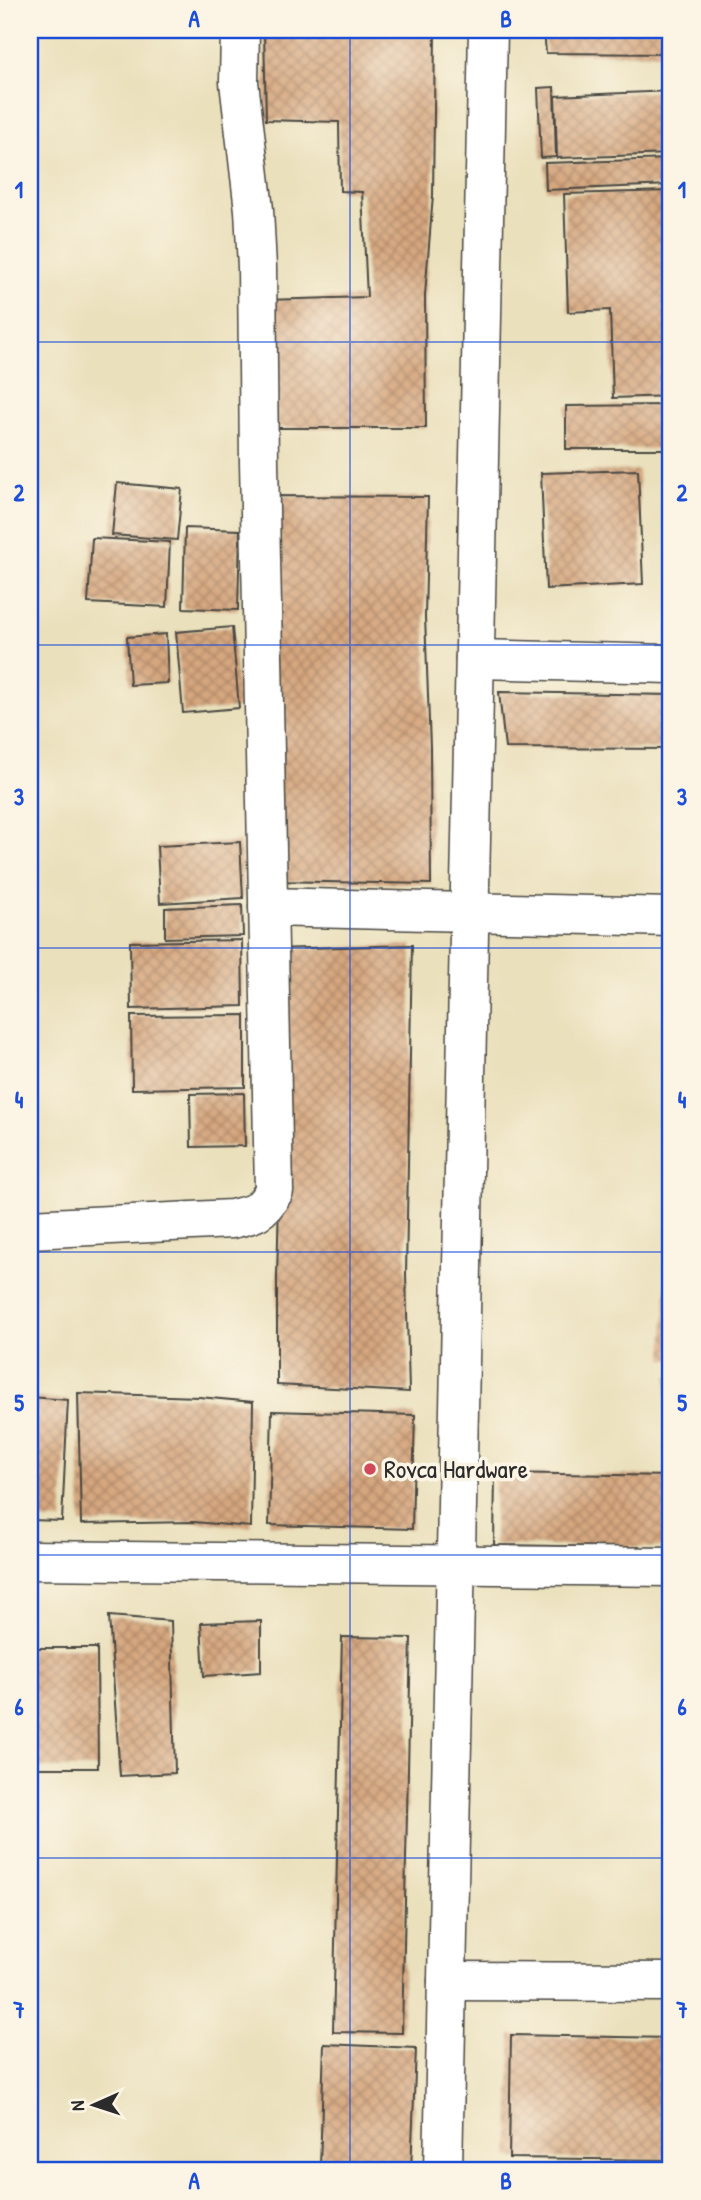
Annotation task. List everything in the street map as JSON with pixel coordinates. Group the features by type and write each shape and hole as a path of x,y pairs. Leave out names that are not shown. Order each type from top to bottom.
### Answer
{"street":[{"path":"30,1229 232,1219 253,1215 266,1206 275,1191 257,267 254,210 239,82 240,30"},
{"path":"443,2170 488,30"},
{"path":"475,659 671,664"},
{"path":"268,907 671,917"},
{"path":"30,1560 671,1567"},
{"path":"447,1981 671,1982"}],"building":[{"path":"264,30 435,30 433,195 425,295 426,428 269,428 266,300 367,297 362,192 340,191 339,122 266,120"},
{"path":"544,30 671,30 671,54 546,53"},
{"path":"554,87 556,157 541,158 538,88"},
{"path":"671,91 671,154 557,158 555,96"},
{"path":"671,159 671,185 546,190 545,163"},
{"path":"671,191 671,396 613,398 610,310 568,312 564,194"},
{"path":"667,405 668,449 566,449 566,406"},
{"path":"638,470 643,584 546,589 541,473"},
{"path":"117,483 182,489 177,540 112,535"},
{"path":"268,496 428,497 425,617 431,884 272,881"},
{"path":"185,528 240,530 238,610 183,608"},
{"path":"92,538 170,542 167,607 88,603"},
{"path":"232,627 239,708 183,713 176,632"},
{"path":"166,634 168,683 130,685 127,637"},
{"path":"499,692 671,695 671,749 505,748"},
{"path":"240,842 243,898 160,903 157,846"},
{"path":"242,905 243,936 165,938 165,908"},
{"path":"242,940 243,1006 131,1009 130,942"},
{"path":"412,945 406,1274 409,1392 277,1385 280,1166 273,949"},
{"path":"245,1015 245,1087 132,1089 131,1016"},
{"path":"244,1093 245,1146 191,1147 190,1094"},
{"path":"671,1211 671,1360 663,1359"},
{"path":"667,1376 671,1376 671,1460 664,1460"},
{"path":"78,1393 199,1397 253,1402 251,1527 194,1522 81,1524"},
{"path":"30,1397 68,1400 62,1521 30,1520"},
{"path":"272,1411 415,1415 412,1529 269,1525"},
{"path":"495,1473 671,1476 671,1548 494,1545"},
{"path":"109,1616 171,1621 175,1773 120,1776"},
{"path":"261,1621 261,1672 204,1676 201,1623"},
{"path":"342,1637 411,1638 402,2033 333,2032"},
{"path":"30,1648 97,1648 98,1768 30,1768"},
{"path":"511,2035 671,2038 671,2160 509,2158"},
{"path":"324,2044 416,2048 411,2170 320,2167"}],"place":[{"name":"Rovca Hardware","path":"370,1469"}]}
